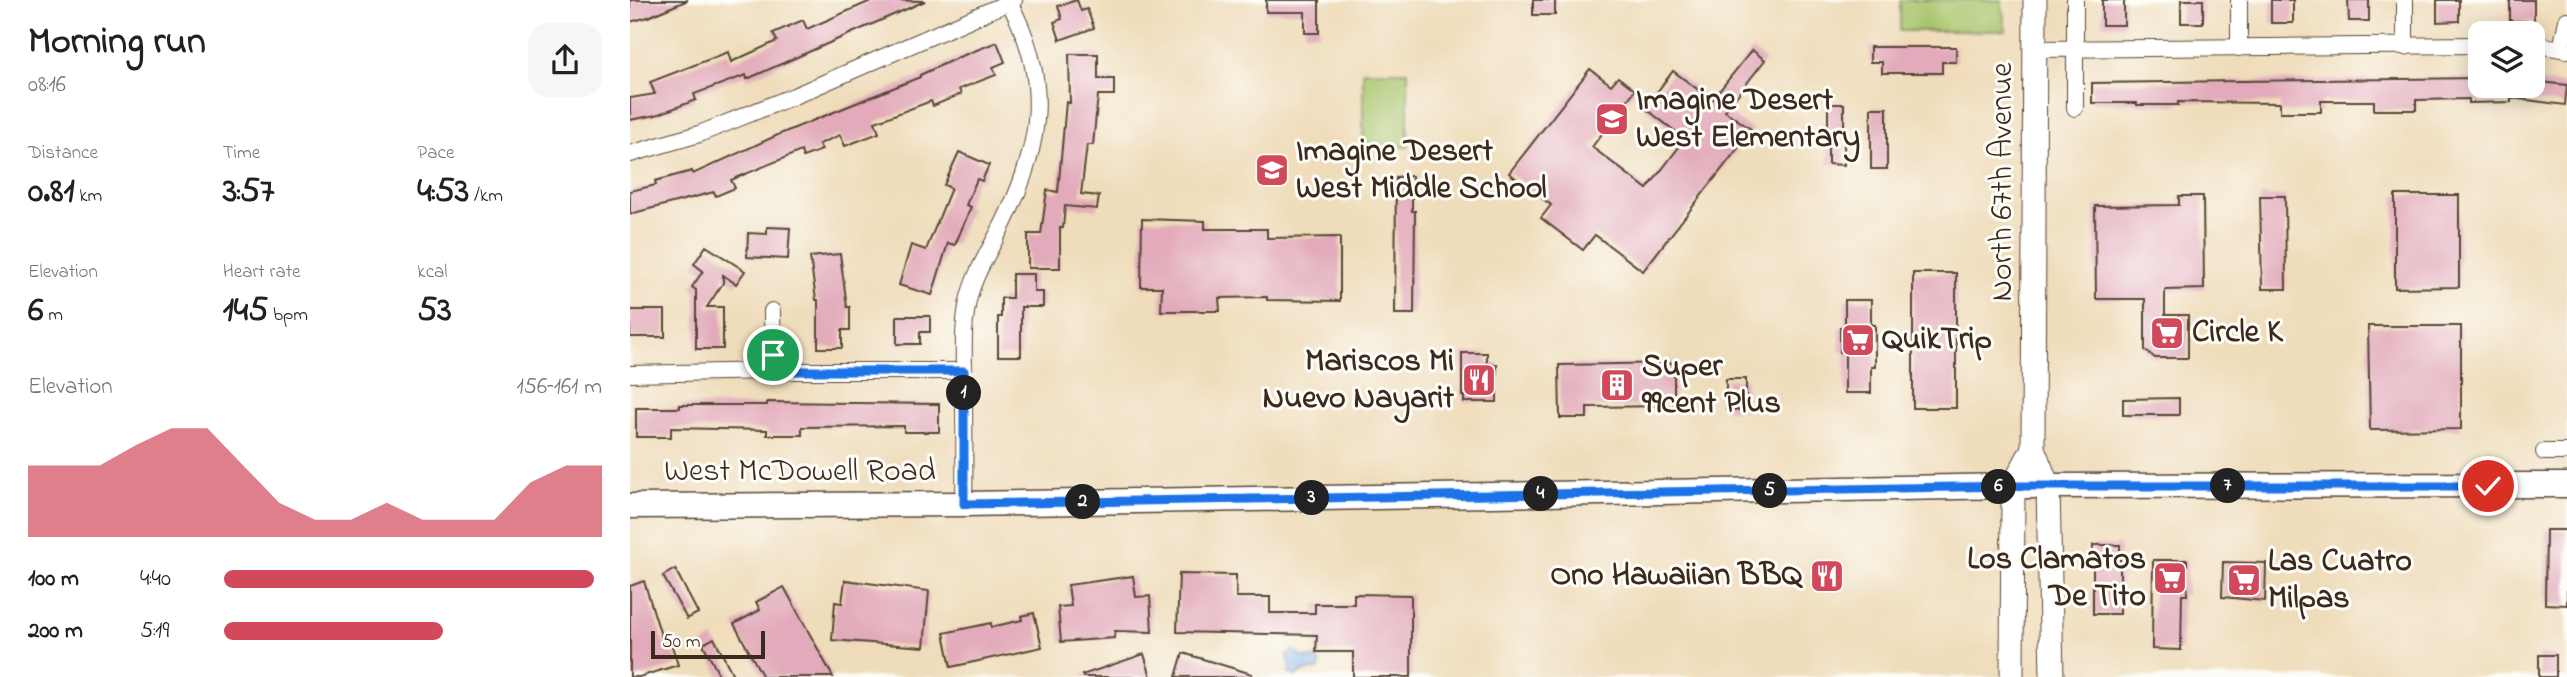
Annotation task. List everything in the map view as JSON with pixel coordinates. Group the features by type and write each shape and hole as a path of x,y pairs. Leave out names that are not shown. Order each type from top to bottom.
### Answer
{"main road":[{"name":"North 67th Avenue","path":"2035,0 2033,448 2048,486 2052,677"},
{"name":"North 67th Avenue","path":"2012,677 2013,486 2033,448"},
{"name":"West McDowell Road","path":"630,506 964,504 2013,486 2567,485"}],"street":[{"path":"2075,0 2075,108"},
{"path":"2238,48 2239,0"},
{"path":"2405,0 2405,47"},
{"path":"630,154 699,134 782,101 1012,1 1035,76 1038,112 1035,140 1020,189 969,297 964,371 964,504"},
{"path":"2545,46 2564,49 2567,20"},
{"path":"2035,49 2468,45"},
{"path":"772,311 773,371"},
{"path":"630,374 964,371"},
{"path":"2544,452 2567,452"}],"green space":[{"path":"1900,0 2001,0 2006,31 1900,31"},
{"path":"1363,71 1408,71 1408,147 1363,147"}],"water":[{"path":"1294,650 1302,657 1317,659 1319,669 1295,676 1289,673 1291,665 1287,655"}],"building":[{"path":"630,0 688,0 630,22"},
{"path":"873,0 925,1 747,79 746,75 694,94 696,100 656,115 630,120 630,98 655,94 650,82 728,52 731,62 777,41 773,33 803,20 807,29"},
{"path":"1077,0 1081,11 1087,9 1094,28 1060,40 1054,22 1062,19 1058,6"},
{"path":"1266,0 1319,0 1319,33 1305,33 1305,12 1266,12"},
{"path":"1533,0 1555,0 1555,15 1533,15"},
{"path":"2102,0 2124,0 2124,25 2102,25"},
{"path":"2181,0 2203,0 2203,23 2181,23"},
{"path":"2271,0 2293,0 2293,23 2271,23"},
{"path":"2348,0 2369,0 2369,21 2349,21"},
{"path":"2437,0 2459,0 2459,21 2437,22"},
{"path":"2510,0 2534,0 2534,21 2510,21"},
{"path":"997,42 1005,62 993,67 996,75 959,89 961,94 933,106 931,101 875,122 879,133 845,146 840,135 819,144 822,150 803,157 801,151 731,180 735,188 716,196 714,192 630,214 630,191 656,185 655,181 692,171 693,174"},
{"path":"1870,47 1956,47 1956,62 1942,62 1942,73 1882,73 1882,62 1870,62"},
{"path":"1752,50 1765,60 1725,111 1752,130 1643,271 1595,235 1583,250 1541,218 1551,205 1509,173 1590,69 1611,85 1618,77 1635,90 1592,147 1647,189 1685,139 1645,108 1673,71 1712,100"},
{"path":"1069,54 1098,54 1098,79 1114,79 1114,95 1098,95 1093,145 1087,145 1081,194 1099,196 1097,209 1065,206 1063,228 1060,228 1060,268 1028,268 1028,234 1041,234 1047,190 1058,192 1066,102 1070,103"},
{"path":"2468,78 2468,98 2511,98 2511,102 2469,103 2469,99 2416,100 2416,110 2374,110 2374,101 2321,101 2321,112 2280,112 2280,103 2092,103 2092,83"},
{"path":"2545,82 2567,85 2565,105 2511,98 2545,98"},
{"path":"1828,104 1844,104 1844,165 1828,164"},
{"path":"1871,108 1887,108 1887,169 1871,169"},
{"path":"959,152 989,165 982,181 977,179 966,205 971,207 955,245 948,243 932,295 899,285 911,245 926,250 951,188 944,185"},
{"path":"1412,176 1412,211 1415,211 1414,314 1395,314 1396,177"},
{"path":"2395,195 2459,195 2459,287 2395,288"},
{"path":"2179,196 2203,196 2204,289 2165,290 2165,315 2188,315 2188,358 2155,358 2145,350 2145,299 2096,299 2095,206 2179,205"},
{"path":"2260,196 2285,196 2286,289 2262,289"},
{"path":"1142,219 1205,221 1205,229 1267,229 1267,238 1340,237 1340,301 1267,300 1267,297 1219,298 1220,311 1161,311 1162,287 1141,287"},
{"path":"767,227 790,228 788,259 747,257 748,233 767,234"},
{"path":"706,246 745,271 736,284 723,275 723,283 707,307 723,307 723,349 696,349 696,290 692,287 703,271 694,264"},
{"path":"840,254 847,307 850,307 850,330 842,330 842,348 818,348 818,300 810,257"},
{"name":"QuikTrip","path":"1913,273 1956,273 1956,408 1913,408"},
{"path":"1012,274 1034,274 1034,292 1043,292 1043,307 1021,307 1021,356 998,356 1001,298 1012,298"},
{"name":"QuikTrip","path":"1845,300 1871,300 1871,325 1875,325 1875,367 1871,367 1871,393 1845,393 1845,352 1840,352 1840,327 1845,327"},
{"path":"630,310 665,310 665,337 630,337"},
{"path":"897,316 930,316 930,332 920,332 920,344 897,344"},
{"path":"2368,326 2461,326 2461,429 2370,430"},
{"name":"Mariscos Mi Nuevo Nayarit","path":"1462,353 1487,353 1487,364 1497,364 1497,402 1464,402"},
{"name":"Super 99cent Plus","path":"1674,363 1674,406 1587,407 1587,418 1560,418 1559,365"},
{"path":"1726,379 1746,379 1746,410 1726,410"},
{"name":"Circle K","path":"2179,398 2179,415 2123,415 2123,399"},
{"path":"767,402 939,404 939,432 904,432 904,426 802,427 802,435 767,435 767,430 671,428 671,437 636,437 636,408 767,405"},
{"path":"2546,530 2567,530 2567,605 2545,604"},
{"path":"2093,545 2120,545 2120,614 2093,614"},
{"path":"2153,560 2187,560 2187,595 2182,595 2181,650 2152,649"},
{"name":"Las Cuatro Milpas","path":"2223,562 2266,563 2265,601 2222,597"},
{"path":"675,569 698,613 687,619 663,576"},
{"path":"1179,574 1236,575 1236,597 1270,597 1270,613 1315,613 1315,604 1354,604 1354,594 1411,595 1411,677 1353,677 1353,652 1316,652 1317,635 1177,632"},
{"path":"1133,576 1136,597 1150,596 1152,632 1115,631 1114,638 1061,642 1058,607 1071,606 1068,585"},
{"path":"845,580 929,591 924,647 832,640 835,602 842,603"},
{"path":"644,581 664,645 671,643 678,665 639,677 630,677 630,586"},
{"path":"784,587 833,677 763,677 734,624 760,610 756,602"},
{"path":"1034,613 1042,647 951,667 944,633 991,623 991,627 1022,620 1021,616"},
{"path":"714,638 734,677 720,677 703,644"},
{"path":"1183,653 1252,674 1252,677 1176,677"},
{"path":"1144,654 1151,677 1082,675"},
{"path":"2539,655 2556,655 2556,677 2539,677"}],"place":[{"name":"Imagine Desert West Elementary","path":"1612,119"},
{"name":"Imagine Desert West Middle School","path":"1272,170"},
{"name":"Circle K","path":"2167,333"},
{"name":"QuikTrip","path":"1858,340"},
{"name":"Mariscos Mi Nuevo Nayarit","path":"1479,380"},
{"name":"Super 99cent Plus","path":"1617,385"},
{"name":"Ono Hawaiian BBQ","path":"1827,576"},
{"name":"Los Clamatos De Tito","path":"2170,578"},
{"name":"Las Cuatro Milpas","path":"2244,580"}],"route":[{"path":"773,355 773,371 964,371 964,504 2013,486 2488,486"}]}
